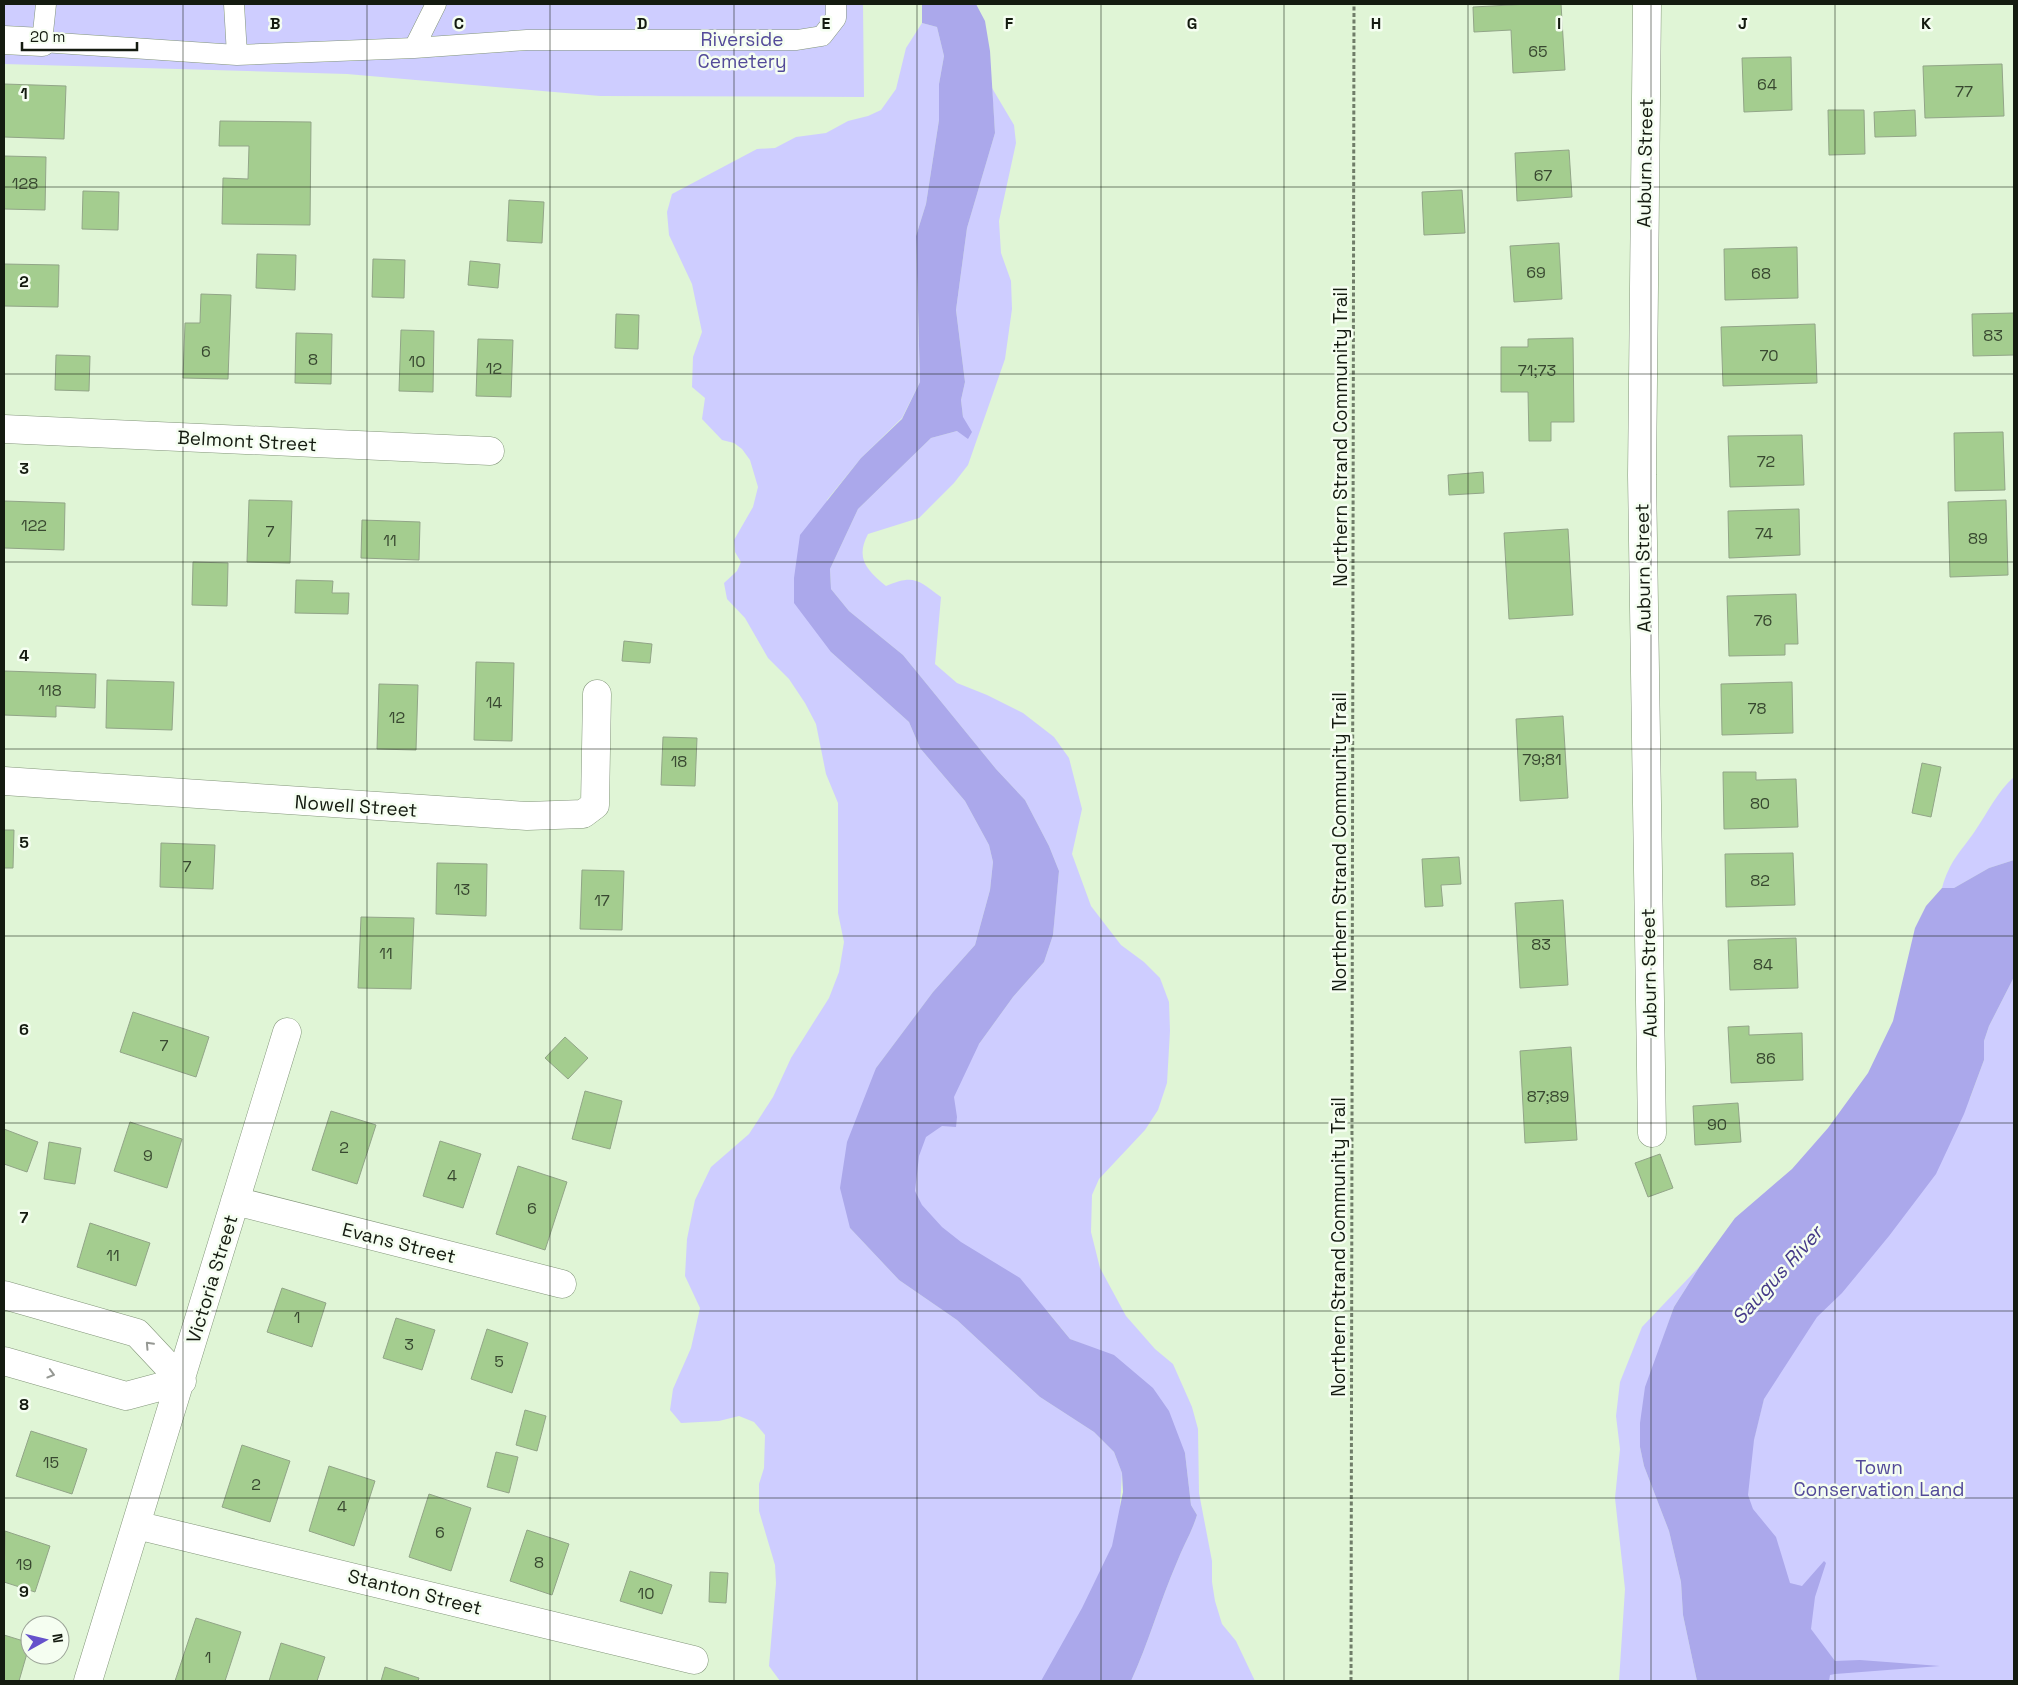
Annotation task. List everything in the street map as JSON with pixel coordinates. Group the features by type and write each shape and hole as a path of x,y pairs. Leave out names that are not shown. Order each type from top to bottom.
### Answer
{"street":[{"name":"Auburn Street","path":"1647,4 1642,484 1652,1133"},
{"path":"4,40 42,42"},
{"name":"Belmont Street","path":"4,429 490,451"},
{"name":"Nowell Street","path":"4,781 378,808 527,816 583,814 595,805 597,694"},
{"name":"Victoria Street","path":"88,1681 182,1381 287,1032"},
{"name":"Evans Street","path":"236,1201 562,1284"},
{"path":"4,1295 137,1332 182,1381 126,1396 4,1361"},
{"name":"Stanton Street","path":"136,1525 694,1660"}],"lane":[{"path":"46,4 42,42 237,55 414,48 527,40 798,40 822,36 836,18 836,4"},
{"path":"234,4 237,55"},
{"path":"414,48 436,4"}],"path":[{"name":"Northern Strand Community Trail","path":"1352,1681 1354,4"}],"green space":[{"name":"Riverside Cemetery","path":"4,4 863,4 864,97 600,96 347,74 4,64"},
{"path":"922,23 937,27 944,56 939,84 939,120 926,204 916,236 920,382 902,418 861,458 827,500 831,652 909,722 920,748 965,801 989,845 993,862 990,890 975,945 933,992 876,1068 850,1228 899,1280 957,1320 1040,1397 1094,1432 1114,1452 1122,1473 1120,1507 1126,1512 1077,1681 780,1681 769,1666 776,1583 775,1565 759,1511 759,1484 764,1468 765,1435 754,1422 739,1416 719,1421 681,1423 670,1410 673,1389 691,1348 700,1308 685,1276 687,1239 695,1200 711,1167 749,1134 773,1097 791,1058 829,998 839,972 844,942 838,913 838,803 826,774 816,724 789,679 768,658 745,618 727,599 724,583 737,571 741,562 735,552 734,540 753,507 758,487 750,460 742,449 734,443 722,440 702,419 705,398 692,387 693,357 702,332 692,284 669,235 667,212 672,194 757,149 775,148 796,137 826,133 848,121 868,116 881,110 896,89 906,48"},
{"path":"992,88 1014,125 1016,143 999,221 1001,253 1011,281 1012,309 1005,359 968,465 954,483 919,518 868,534 864,543 863,557 873,575 886,586 903,580 915,581 927,586 941,597 935,664 957,683 1023,713 1054,737 1069,758 1082,809 1072,854 1091,906 1121,945 1144,962 1160,978 1169,1002 1170,1031 1167,1083 1158,1110 1145,1130 1099,1179 1092,1195 1091,1232 1100,1268 1126,1316 1155,1349 1173,1364 1192,1407 1198,1429 1199,1493 1212,1561 1212,1582 1215,1601 1222,1624 1236,1641 1255,1681 1131,1681 1179,1556 1197,1515 1191,1505 1185,1453 1090,1347 1070,1339 1048,1312 978,1280 880,1151 979,1044 1013,997 1044,962 1053,935 1059,871 1049,846 1025,800 996,769 903,655 849,611 831,589 830,569 858,509 931,438 957,431 963,417 961,400 965,382 956,310 967,228 995,133"},
{"path":"2014,777 2014,860 1989,868 1954,888 1942,888 1948,870 1956,857 1998,796"},
{"name":"Town Conservation Land","path":"2014,977 2014,1681 1811,1681 1743,1483 1773,1362 1970,1098 1984,1060 1984,1041 1989,1026"},
{"path":"1700,1266 1674,1307 1666,1330 1657,1359 1640,1447 1644,1466 1669,1531 1681,1582 1683,1615 1697,1681 1619,1681 1625,1589 1615,1498 1620,1449 1616,1416 1620,1382 1642,1327"}],"water":[{"path":"922,4 976,4 985,21 990,51 995,133 967,228 956,310 965,382 961,400 963,417 972,432 968,439 957,431 931,438 858,509 830,569 831,589 849,611 903,655 996,769 1025,800 1049,846 1059,871 1053,935 1044,962 1013,997 979,1044 954,1097 957,1117 956,1127 942,1126 926,1137 919,1156 915,1191 922,1205 942,1227 961,1242 1020,1278 1070,1339 1114,1355 1153,1388 1169,1411 1185,1453 1191,1505 1197,1515 1179,1556 1131,1681 1041,1681 1082,1608 1112,1546 1123,1492 1122,1473 1114,1452 1094,1432 1040,1397 957,1320 899,1280 850,1228 840,1188 847,1142 876,1068 933,992 975,945 990,890 993,862 989,845 965,801 920,748 909,722 831,652 794,603 794,578 800,535 861,458 902,419 920,382 916,236 926,204 939,120 939,84 944,56 937,27 922,23"},
{"name":"Saugus River","path":"2014,860 2014,977 1989,1026 1984,1041 1984,1060 1964,1114 1936,1174 1889,1236 1842,1293 1817,1317 1764,1399 1754,1440 1748,1495 1753,1509 1776,1537 1790,1583 1802,1586 1824,1561 1826,1563 1815,1597 1811,1629 1835,1661 1860,1660 1940,1666 1835,1674 1830,1675 1829,1681 1697,1681 1683,1615 1681,1582 1669,1531 1644,1466 1640,1447 1640,1423 1645,1387 1674,1307 1700,1266 1735,1218 1792,1169 1828,1128 1868,1073 1893,1021 1915,928 1926,906 1942,888 1954,888 1989,868"}],"building":[{"path":"1561,4 1565,70 1513,73 1511,30 1474,32 1473,7"},
{"path":"1791,57 1792,110 1744,112 1742,58"},
{"path":"2002,64 2004,116 1925,118 1923,66"},
{"path":"4,84 66,86 64,139 4,137"},
{"path":"1828,110 1864,110 1865,154 1829,155"},
{"path":"1915,110 1916,136 1875,137 1874,112"},
{"path":"220,121 311,122 310,225 222,224 223,178 248,179 249,146 219,146"},
{"path":"1569,150 1572,197 1517,201 1515,153"},
{"path":"4,156 46,157 45,210 4,209"},
{"path":"1462,190 1465,233 1424,235 1422,192"},
{"path":"83,191 119,192 118,230 82,229"},
{"path":"509,200 544,202 542,243 507,241"},
{"path":"1559,243 1562,299 1514,302 1510,246"},
{"path":"1797,247 1798,298 1725,300 1724,249"},
{"path":"257,254 296,255 295,290 256,288"},
{"path":"373,259 405,260 404,298 372,297"},
{"path":"470,261 500,264 498,288 468,285"},
{"path":"4,264 59,265 58,307 4,306"},
{"path":"201,294 231,295 228,379 183,378 185,323 200,323"},
{"path":"2014,313 2014,355 1973,356 1972,314"},
{"path":"616,314 639,315 638,349 615,348"},
{"path":"1815,324 1817,383 1723,386 1721,327"},
{"path":"401,330 434,331 433,392 399,391"},
{"path":"296,333 332,334 331,384 295,383"},
{"path":"1573,338 1574,422 1551,422 1551,441 1529,441 1528,392 1501,392 1501,347 1528,347 1528,339"},
{"path":"478,339 513,340 511,397 476,396"},
{"path":"56,355 90,356 89,391 55,390"},
{"path":"2003,432 2005,490 1955,491 1954,433"},
{"path":"1802,435 1804,485 1730,487 1728,436"},
{"path":"1483,472 1484,493 1449,495 1448,475"},
{"path":"249,500 292,501 290,563 247,562"},
{"path":"2006,500 2008,575 1950,577 1948,502"},
{"path":"4,501 65,503 64,550 4,548"},
{"path":"1799,509 1800,555 1729,558 1728,511"},
{"path":"362,520 420,522 419,560 361,558"},
{"path":"1568,529 1573,615 1509,619 1504,533"},
{"path":"193,562 228,563 227,606 192,605"},
{"path":"296,580 333,581 332,593 349,593 348,614 295,613"},
{"path":"1796,594 1798,644 1785,644 1785,655 1729,656 1727,596"},
{"path":"624,641 652,644 650,663 622,661"},
{"path":"476,662 514,663 512,741 474,740"},
{"path":"4,671 96,674 95,708 56,706 56,717 4,715"},
{"path":"107,680 174,682 172,730 106,728"},
{"path":"1792,682 1793,733 1722,735 1721,684"},
{"path":"379,684 418,685 416,750 377,749"},
{"path":"1563,716 1568,798 1520,801 1516,719"},
{"path":"663,737 697,738 695,786 661,785"},
{"path":"1922,763 1941,767 1931,817 1912,813"},
{"path":"1723,772 1756,772 1756,780 1796,779 1798,827 1724,829"},
{"path":"4,830 14,830 13,868 4,868"},
{"path":"161,843 215,845 213,889 160,887"},
{"path":"1793,853 1795,905 1726,907 1725,854"},
{"path":"1459,857 1461,884 1441,885 1443,906 1425,907 1422,859"},
{"path":"437,863 487,864 486,916 436,914"},
{"path":"582,870 624,871 622,930 580,929"},
{"path":"1563,900 1568,985 1520,988 1515,903"},
{"path":"361,917 414,918 411,989 358,988"},
{"path":"1796,938 1798,988 1730,990 1728,940"},
{"path":"133,1012 209,1037 196,1077 120,1052"},
{"path":"1749,1026 1749,1035 1802,1033 1803,1080 1731,1083 1728,1027"},
{"path":"565,1037 588,1058 568,1079 545,1058"},
{"path":"1571,1047 1577,1140 1525,1143 1520,1051"},
{"path":"585,1091 622,1101 610,1149 572,1139"},
{"path":"1738,1103 1741,1142 1695,1145 1693,1106"},
{"path":"331,1111 376,1125 357,1184 312,1170"},
{"path":"130,1122 182,1139 167,1188 114,1171"},
{"path":"4,1129 38,1142 27,1172 4,1164"},
{"path":"440,1141 481,1154 463,1208 423,1196"},
{"path":"49,1142 81,1148 75,1184 44,1179"},
{"path":"1660,1154 1673,1188 1648,1197 1635,1163"},
{"path":"518,1166 567,1182 545,1250 496,1234"},
{"path":"90,1223 150,1243 136,1286 77,1267"},
{"path":"282,1288 326,1303 312,1347 267,1332"},
{"path":"396,1318 435,1330 422,1370 383,1358"},
{"path":"487,1329 528,1343 512,1393 471,1379"},
{"path":"525,1410 546,1416 537,1451 516,1445"},
{"path":"31,1431 87,1449 72,1494 16,1476"},
{"path":"242,1445 290,1461 270,1522 222,1507"},
{"path":"496,1452 518,1457 509,1493 487,1487"},
{"path":"329,1466 375,1481 354,1546 309,1531"},
{"path":"429,1494 471,1508 451,1571 409,1557"},
{"path":"527,1530 569,1544 552,1595 510,1581"},
{"path":"5,1531 50,1546 35,1592 4,1582"},
{"path":"630,1571 672,1585 662,1614 620,1601"},
{"path":"710,1572 728,1573 726,1603 709,1602"},
{"path":"196,1618 241,1632 225,1681 175,1681"},
{"path":"4,1635 20,1640 20,1665 24,1665 19,1681 4,1681"},
{"path":"281,1643 325,1657 317,1681 269,1681"},
{"path":"385,1667 419,1678 418,1681 381,1681"}]}
